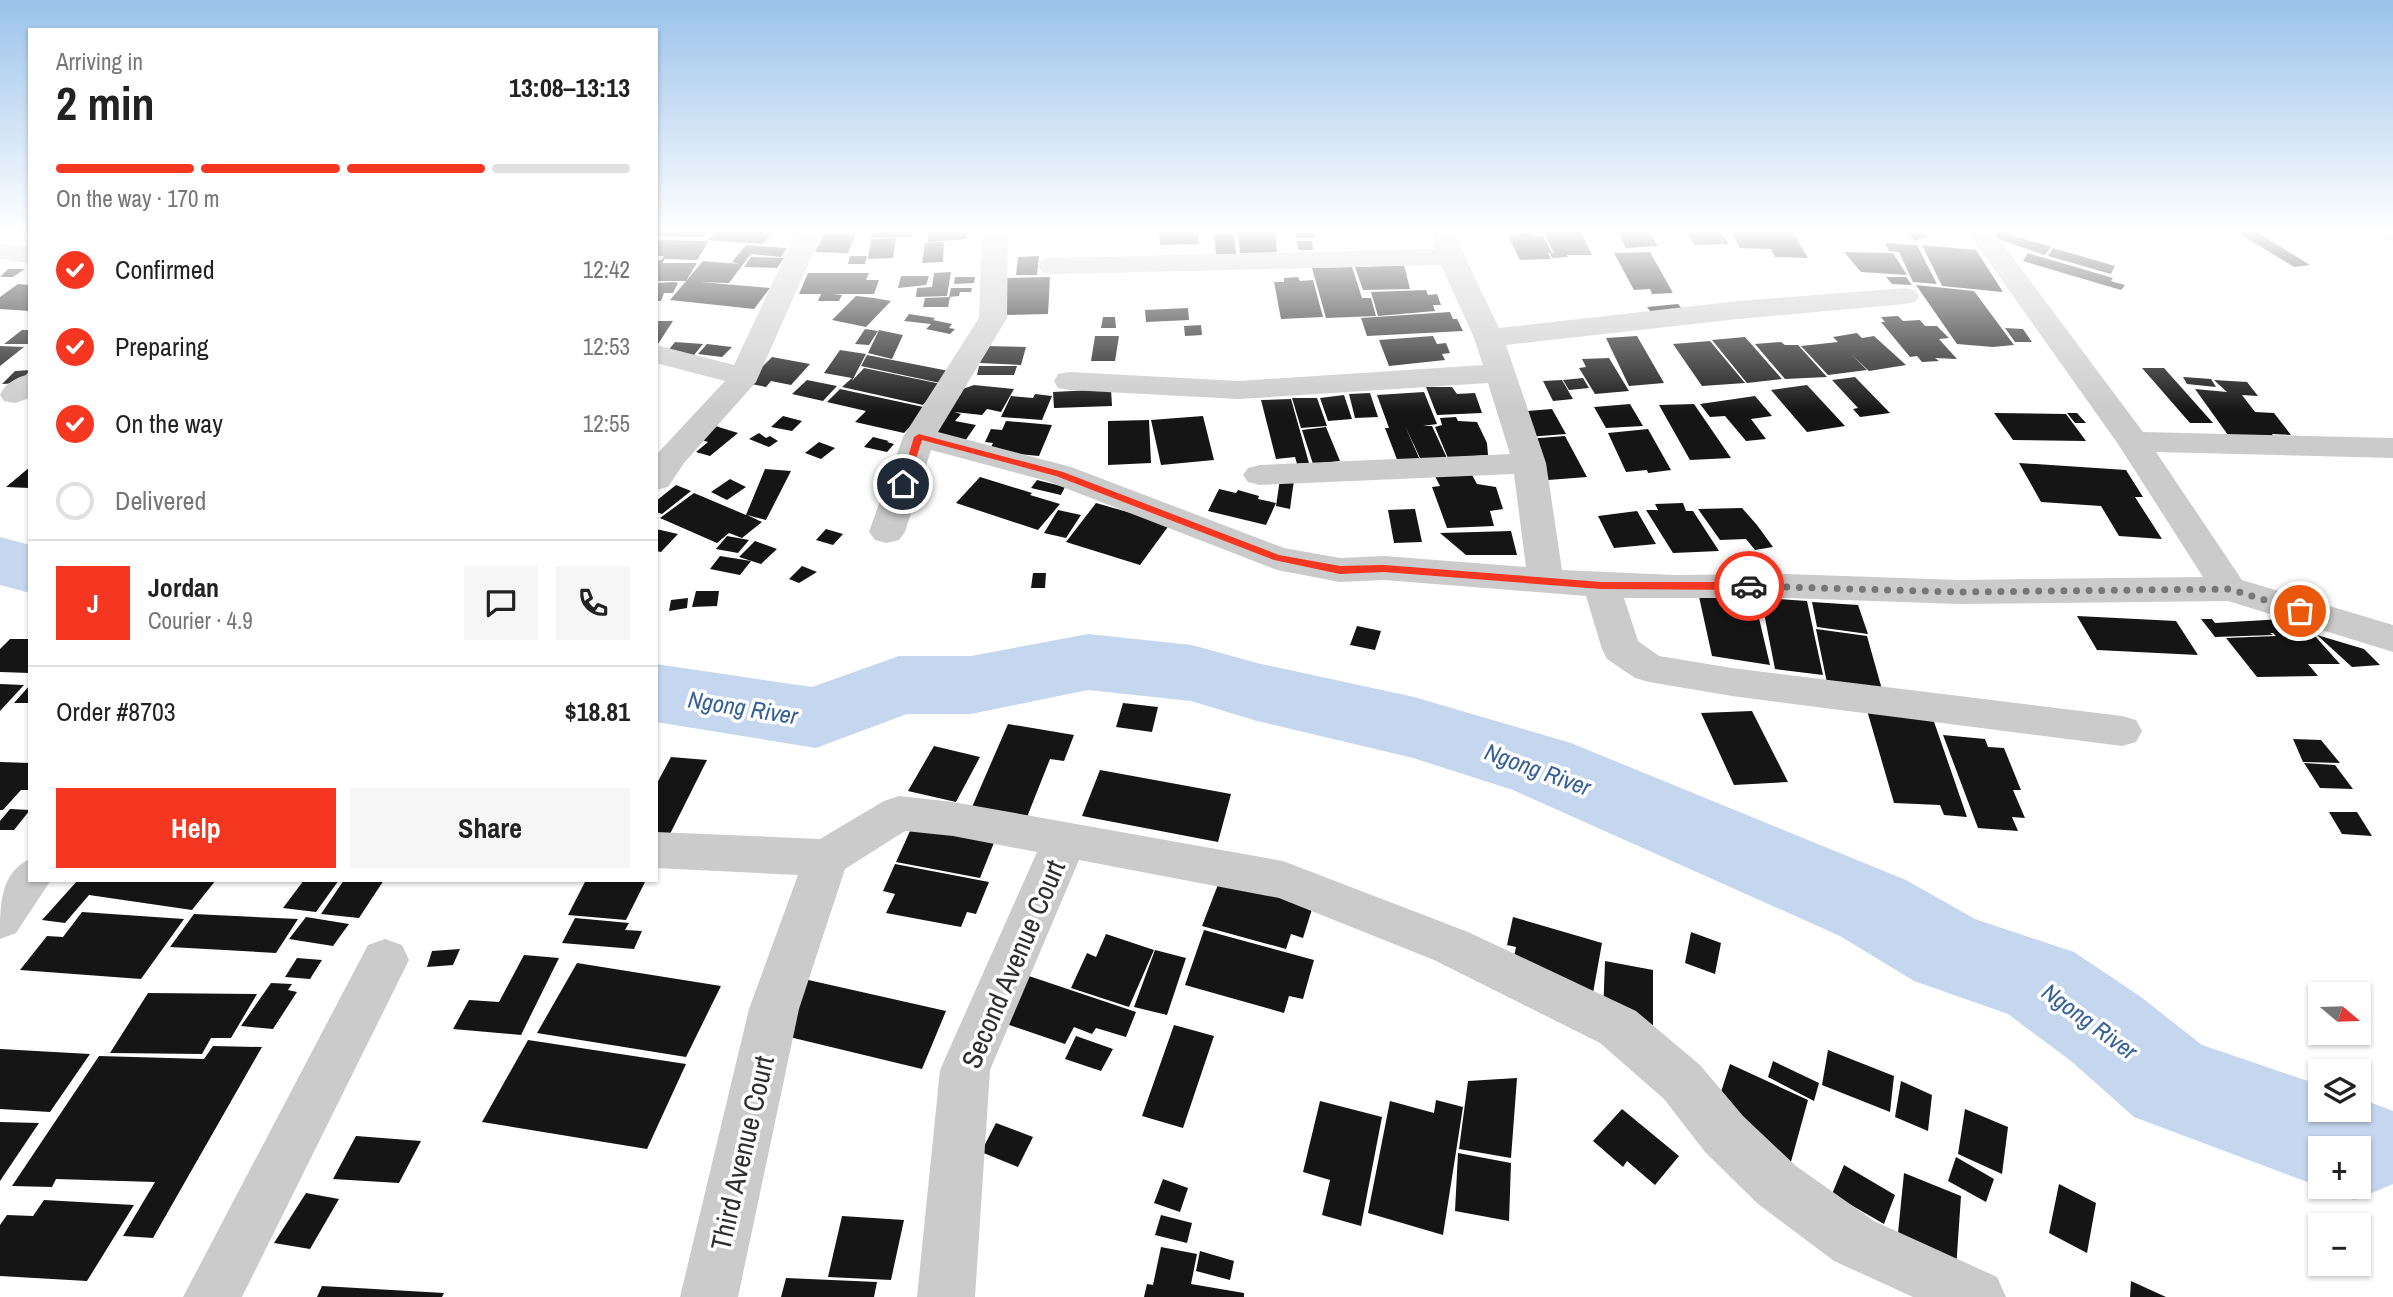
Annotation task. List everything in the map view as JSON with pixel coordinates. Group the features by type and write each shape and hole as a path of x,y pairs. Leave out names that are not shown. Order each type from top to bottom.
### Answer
{"street":[{"path":"658,477 671,457 741,382 782,292"},
{"path":"887,532 919,437 993,318 994,292"},
{"path":"1468,292 1489,338 1529,463 1546,581"},
{"path":"2024,292 2133,442 2229,589"},
{"path":"1489,338 1729,311 1905,296"},
{"path":"658,355 738,375 741,382"},
{"path":"1069,381 1239,390 1500,373"},
{"path":"919,437 1059,474 1277,558 1340,570 1384,568 1601,585 1787,586 1958,592 2229,589 2393,639"},
{"path":"2133,442 2393,448"},
{"path":"1260,475 1529,463"},
{"path":"1601,585 1621,649 1649,668 1732,682 2122,731"},
{"path":"658,850 826,858 899,813 953,819 1283,880 1451,946 1618,1027 1682,1082 1724,1134 1777,1185 1854,1241 1976,1297"},
{"name":"Second Avenue Court","path":"946,1297 965,1070 1065,841"},
{"name":"Third Avenue Court","path":"709,1297 774,1009 826,858"},
{"path":"0,919 28,881"},
{"path":"212,1297 385,960"}],"building":[{"path":"8,292 28,292 28,311 0,309 0,297"},
{"path":"658,292 674,292 664,293 661,301 658,301"},
{"path":"677,292 767,292 754,309 670,300"},
{"path":"800,292 875,292 874,294 833,294 842,295 839,301 818,301 821,294 799,294"},
{"path":"917,292 948,292 947,296 916,297"},
{"path":"950,292 971,292 960,292 959,296 949,297"},
{"path":"1006,292 1049,292 1048,314 1003,315"},
{"path":"1276,292 1316,292 1323,317 1281,319"},
{"path":"1319,292 1360,292 1362,298 1371,298 1376,316 1326,318"},
{"path":"1371,292 1427,292 1428,295 1437,294 1441,305 1433,305 1435,311 1378,316"},
{"path":"1651,292 1673,293 1652,294"},
{"path":"1921,292 1974,292 2014,345 1993,347 1957,344"},
{"path":"856,296 891,301 866,327 832,320"},
{"path":"950,297 948,307 923,307 925,298"},
{"path":"1678,304 1686,313 1654,316 1647,307"},
{"path":"1188,308 1189,320 1146,322 1145,310"},
{"path":"1450,312 1463,331 1367,336 1361,318"},
{"path":"909,314 935,318 933,320 952,324 949,328 955,329 950,334 926,329 931,324 904,321"},
{"path":"1898,316 1903,321 1920,320 1925,326 1937,326 1949,338 1939,339 1957,359 1935,358 1939,361 1922,362 1917,356 1910,357 1881,322 1885,322 1881,317"},
{"path":"1103,317 1115,317 1116,328 1101,328"},
{"path":"658,321 673,321 658,344"},
{"path":"1201,325 1202,335 1185,336 1184,326"},
{"path":"2005,328 2023,329 2032,342 2015,342"},
{"path":"865,329 878,331 869,345 855,344"},
{"path":"22,330 28,330 28,344 4,344"},
{"path":"879,330 903,335 892,359 868,353"},
{"path":"1857,333 1862,338 1874,336 1906,365 1869,371 1852,355 1867,370 1828,375 1801,346 1838,342 1833,337"},
{"path":"1095,336 1119,336 1115,361 1091,361"},
{"path":"1433,336 1437,344 1446,343 1450,353 1442,354 1445,360 1389,366 1379,340"},
{"path":"1637,336 1664,383 1629,386 1606,338"},
{"path":"1745,337 1782,379 1747,383 1712,340"},
{"path":"1710,341 1745,383 1702,386 1673,344"},
{"path":"675,342 703,344 694,355 666,353"},
{"path":"1781,342 1785,345 1798,345 1827,377 1785,379 1755,344"},
{"path":"707,344 732,347 722,357 698,354"},
{"path":"0,346 24,347 0,366"},
{"path":"985,346 1026,347 1021,365 980,363"},
{"path":"840,350 866,354 852,381 864,368 941,384 923,405 842,387 852,378 824,373"},
{"path":"867,355 949,371 940,383 861,366"},
{"path":"772,357 810,364 791,385 771,381 766,387 746,383"},
{"path":"1609,358 1629,391 1595,394 1579,368 1586,367 1582,359"},
{"path":"979,366 1017,366 1014,375 977,375"},
{"path":"2142,368 2164,368 2213,423 2190,423"},
{"path":"28,370 28,373 20,383 2,384 15,371"},
{"path":"1855,377 1890,413 1860,417 1853,409 1858,408 1832,380"},
{"path":"2183,377 2211,379 2216,387 2187,384"},
{"path":"1583,378 1589,388 1569,390 1563,380"},
{"path":"807,380 837,386 823,401 792,394"},
{"path":"1562,380 1573,399 1553,401 1543,381"},
{"path":"2214,380 2247,382 2258,396 2242,395 2255,412 2274,413 2291,435 2272,434 2275,438 2228,435 2195,389 2227,392"},
{"path":"974,385 1014,389 1001,412 987,409 982,415 954,412 961,414 955,421 976,425 965,441 926,433 960,390"},
{"path":"1807,385 1845,426 1807,432 1771,390"},
{"path":"1426,387 1452,387 1457,394 1475,393 1482,413 1437,415"},
{"path":"840,389 928,408 904,433 855,422 866,411 827,402"},
{"path":"1111,389 1112,406 1054,408 1053,392"},
{"path":"1424,392 1437,424 1423,426 1432,426 1447,458 1421,460 1405,426 1420,460 1398,462 1385,428 1389,428 1377,395"},
{"path":"1370,393 1378,417 1355,418 1349,394"},
{"path":"1035,394 1052,396 1042,420 1001,417 1011,396 1033,398"},
{"path":"1344,395 1352,419 1328,421 1320,398"},
{"path":"1755,396 1772,416 1751,419 1766,439 1746,441 1725,416 1710,417 1700,404"},
{"path":"1292,398 1317,398 1327,426 1301,428"},
{"path":"1291,399 1309,463 1297,464 1295,457 1276,459 1261,400"},
{"path":"1630,404 1643,426 1606,428 1594,407"},
{"path":"1694,404 1731,458 1690,460 1659,405"},
{"path":"1552,409 1566,434 1528,437 1514,412"},
{"path":"1994,413 2066,414 2086,441 2013,440"},
{"path":"2067,413 2077,413 2086,423 2075,423"},
{"path":"783,416 802,421 792,431 771,427"},
{"path":"1203,416 1214,460 1161,465 1151,420"},
{"path":"1456,417 1458,421 1477,422 1487,443 1488,455 1448,458 1435,427 1442,425 1440,418"},
{"path":"1149,420 1151,463 1108,465 1108,421"},
{"path":"1006,421 1052,425 1039,456 989,451 993,443 985,442 991,429 1002,430"},
{"path":"709,424 738,433 710,456 696,452 708,442 693,437"},
{"path":"1326,427 1340,461 1313,464 1302,430"},
{"path":"1648,429 1671,470 1626,472 1608,433"},
{"path":"759,433 778,441 769,447 749,439"},
{"path":"1565,436 1587,477 1548,480 1527,439"},
{"path":"873,437 894,444 887,452 864,447"},
{"path":"819,442 835,448 821,459 805,453"},
{"path":"2019,463 2126,470 2143,497 2135,497 2162,539 2119,536 2101,506 2041,502"},
{"path":"28,469 28,488 6,487"},
{"path":"765,469 791,471 766,520 747,515 762,522 742,538 729,533 717,543 660,518 694,493 746,515"},
{"path":"1471,473 1477,484 1496,487 1503,509 1490,511 1494,526 1447,528 1432,487 1440,486 1434,474"},
{"path":"980,477 1060,504 1038,530 956,503"},
{"path":"730,479 746,487 727,500 711,492"},
{"path":"1280,479 1294,480 1290,509 1276,506"},
{"path":"1037,480 1065,487 1061,495 1031,488"},
{"path":"676,485 691,491 662,514 658,513 658,499"},
{"path":"1219,489 1236,493 1238,490 1276,503 1266,525 1208,511"},
{"path":"1096,503 1170,524 1140,565 1066,542"},
{"path":"1683,503 1686,511 1693,511 1719,551 1673,553 1646,510 1658,510 1655,504"},
{"path":"1742,508 1773,547 1755,550 1746,539 1720,540 1698,509"},
{"path":"1415,509 1422,542 1394,543 1388,510"},
{"path":"1058,510 1081,515 1066,538 1044,533"},
{"path":"1637,511 1656,544 1614,548 1598,516"},
{"path":"658,529 678,534 661,552 658,551"},
{"path":"826,529 843,534 833,545 816,540"},
{"path":"1511,531 1517,555 1466,555 1440,533"},
{"path":"727,536 749,540 738,553 716,549"},
{"path":"755,541 777,549 761,564 739,557"},
{"path":"720,556 751,561 740,575 710,569"},
{"path":"802,566 817,572 799,583 789,579"},
{"path":"1033,573 1046,573 1045,588 1031,588"},
{"path":"696,591 719,591 717,606 692,607"},
{"path":"1698,592 1754,597 1770,665 1712,656"},
{"path":"688,598 687,608 669,611 671,600"},
{"path":"1761,598 1807,601 1823,675 1775,669"},
{"path":"1812,602 1858,605 1868,634 1817,627"},
{"path":"2077,616 2176,621 2198,655 2097,650"},
{"path":"2201,619 2212,619 2215,623 2283,619 2297,636 2314,635 2340,664 2308,664 2318,676 2257,677 2226,638 2276,636 2270,633 2273,635 2215,637"},
{"path":"1357,626 1381,631 1375,650 1350,645"},
{"path":"1816,629 1867,636 1883,693 1827,683"},
{"path":"2317,635 2364,649 2380,665 2352,667"},
{"path":"10,639 28,639 28,673 0,672 0,649"},
{"path":"0,684 24,685 0,711"},
{"path":"28,687 28,703 14,703"},
{"path":"1123,703 1158,707 1152,732 1116,727"},
{"path":"1866,707 1931,713 1967,817 1944,815 1940,805 1894,803"},
{"path":"1752,711 1788,782 1734,785 1701,713"},
{"path":"1008,724 1074,735 1064,761 1050,759 1027,817 972,807"},
{"path":"1943,735 1985,739 1988,747 2004,748 2021,790 2013,790 2025,818 2012,817 2018,831 1978,828"},
{"path":"2293,739 2321,740 2340,763 2303,762"},
{"path":"934,746 980,757 956,802 908,791"},
{"path":"671,757 707,760 668,838 658,837 658,781"},
{"path":"0,762 28,763 28,790 21,790 0,810"},
{"path":"2304,763 2335,765 2353,789 2320,788"},
{"path":"1100,770 1231,794 1218,842 1082,816"},
{"path":"10,809 28,810 14,830 0,830 0,821"},
{"path":"2329,812 2357,812 2372,836 2342,834"},
{"path":"915,820 997,835 980,878 896,862"},
{"path":"895,864 989,882 976,914 967,912 961,927 886,913 895,894 883,891"},
{"path":"76,882 214,882 192,910 89,895 65,923 42,920"},
{"path":"302,882 338,882 316,912 283,908"},
{"path":"343,882 383,882 359,918 321,914"},
{"path":"585,882 645,882 626,920 568,915"},
{"path":"1219,882 1313,906 1303,938 1291,934 1286,949 1202,926"},
{"path":"82,912 184,919 141,979 20,970 47,936 63,937"},
{"path":"194,914 298,919 276,953 170,947"},
{"path":"306,917 349,924 333,946 289,939"},
{"path":"1513,917 1602,943 1593,993 1512,968 1516,947 1507,945"},
{"path":"575,918 629,923 625,930 642,931 634,949 562,943"},
{"path":"1204,930 1314,960 1303,999 1289,996 1284,1013 1185,985"},
{"path":"1691,932 1721,943 1715,974 1685,963"},
{"path":"1106,934 1154,950 1129,1007 1071,988 1087,953 1096,957"},
{"path":"460,949 453,965 427,967 432,951"},
{"path":"1155,950 1186,958 1167,1015 1134,1007"},
{"path":"524,955 559,958 521,1035 453,1029 469,1000 499,1002"},
{"path":"297,958 322,960 310,979 285,977"},
{"path":"1605,961 1653,970 1653,1025 1603,1015"},
{"path":"577,963 721,986 686,1057 537,1033"},
{"path":"1017,972 1136,1012 1126,1037 1096,1028 1092,1034 1074,1027 1065,1044 992,1019"},
{"path":"804,979 946,1011 922,1069 777,1034"},
{"path":"271,983 292,984 288,990 297,992 273,1029 241,1026"},
{"path":"148,993 257,994 231,1038 211,1038 202,1054 110,1053"},
{"path":"1174,1025 1214,1036 1183,1128 1142,1116"},
{"path":"1076,1036 1113,1049 1101,1071 1065,1059"},
{"path":"528,1040 686,1064 647,1149 482,1122"},
{"path":"213,1046 262,1047 153,1238 123,1236 155,1182 56,1179 52,1187 12,1186 99,1056 204,1059"},
{"path":"0,1049 90,1054 50,1112 0,1109"},
{"path":"1828,1050 1894,1076 1890,1112 1822,1085"},
{"path":"1773,1061 1819,1083 1814,1101 1768,1077"},
{"path":"1730,1064 1808,1100 1789,1169 1712,1120"},
{"path":"1517,1078 1511,1158 1459,1149 1468,1081"},
{"path":"1901,1081 1932,1095 1928,1131 1895,1117"},
{"path":"1436,1100 1463,1107 1443,1235 1368,1213 1390,1101 1434,1113"},
{"path":"1320,1101 1382,1117 1361,1226 1322,1215 1330,1180 1303,1172"},
{"path":"1622,1109 1679,1156 1655,1185 1627,1161 1623,1167 1593,1141"},
{"path":"1965,1109 2008,1127 2002,1174 1958,1154"},
{"path":"0,1122 39,1123 0,1181"},
{"path":"996,1123 1033,1137 1018,1167 981,1152"},
{"path":"356,1136 421,1141 399,1183 333,1179"},
{"path":"1458,1153 1511,1163 1509,1221 1455,1211"},
{"path":"1956,1157 1994,1179 1986,1202 1948,1181"},
{"path":"1844,1165 1895,1195 1884,1224 1832,1194"},
{"path":"1904,1173 1961,1196 1956,1269 1897,1243"},
{"path":"1163,1179 1188,1188 1180,1212 1154,1203"},
{"path":"2059,1184 2096,1203 2087,1253 2049,1233"},
{"path":"306,1193 339,1199 310,1249 274,1243"},
{"path":"44,1200 134,1205 87,1281 0,1276 0,1225 7,1215 33,1216"},
{"path":"1161,1215 1192,1223 1187,1243 1155,1235"},
{"path":"842,1216 904,1220 891,1280 828,1277"},
{"path":"1161,1247 1197,1254 1191,1284 1244,1293 1244,1297 1144,1297 1147,1284 1153,1285"},
{"path":"1200,1251 1234,1261 1230,1280 1196,1271"},
{"path":"786,1278 877,1282 874,1297 781,1297"},
{"path":"2131,1281 2166,1297 2130,1297"},
{"path":"322,1286 444,1293 442,1297 317,1297"}],"waterway":[{"name":"Ngong River","path":"0,561 28,568"},
{"name":"Ngong River","path":"658,694 816,718 899,685 971,685 1088,662 1192,673 1257,692 1414,728 1541,766 1873,908 1948,952 2040,982 2106,1029 2170,1083 2321,1136"}],"way so far":[{"path":"1749,586 1958,592 2229,589 2300,611"}],"route":[{"path":"903,484 919,437 1059,474 1277,558 1340,570 1384,568 1601,585 1749,586"}]}
